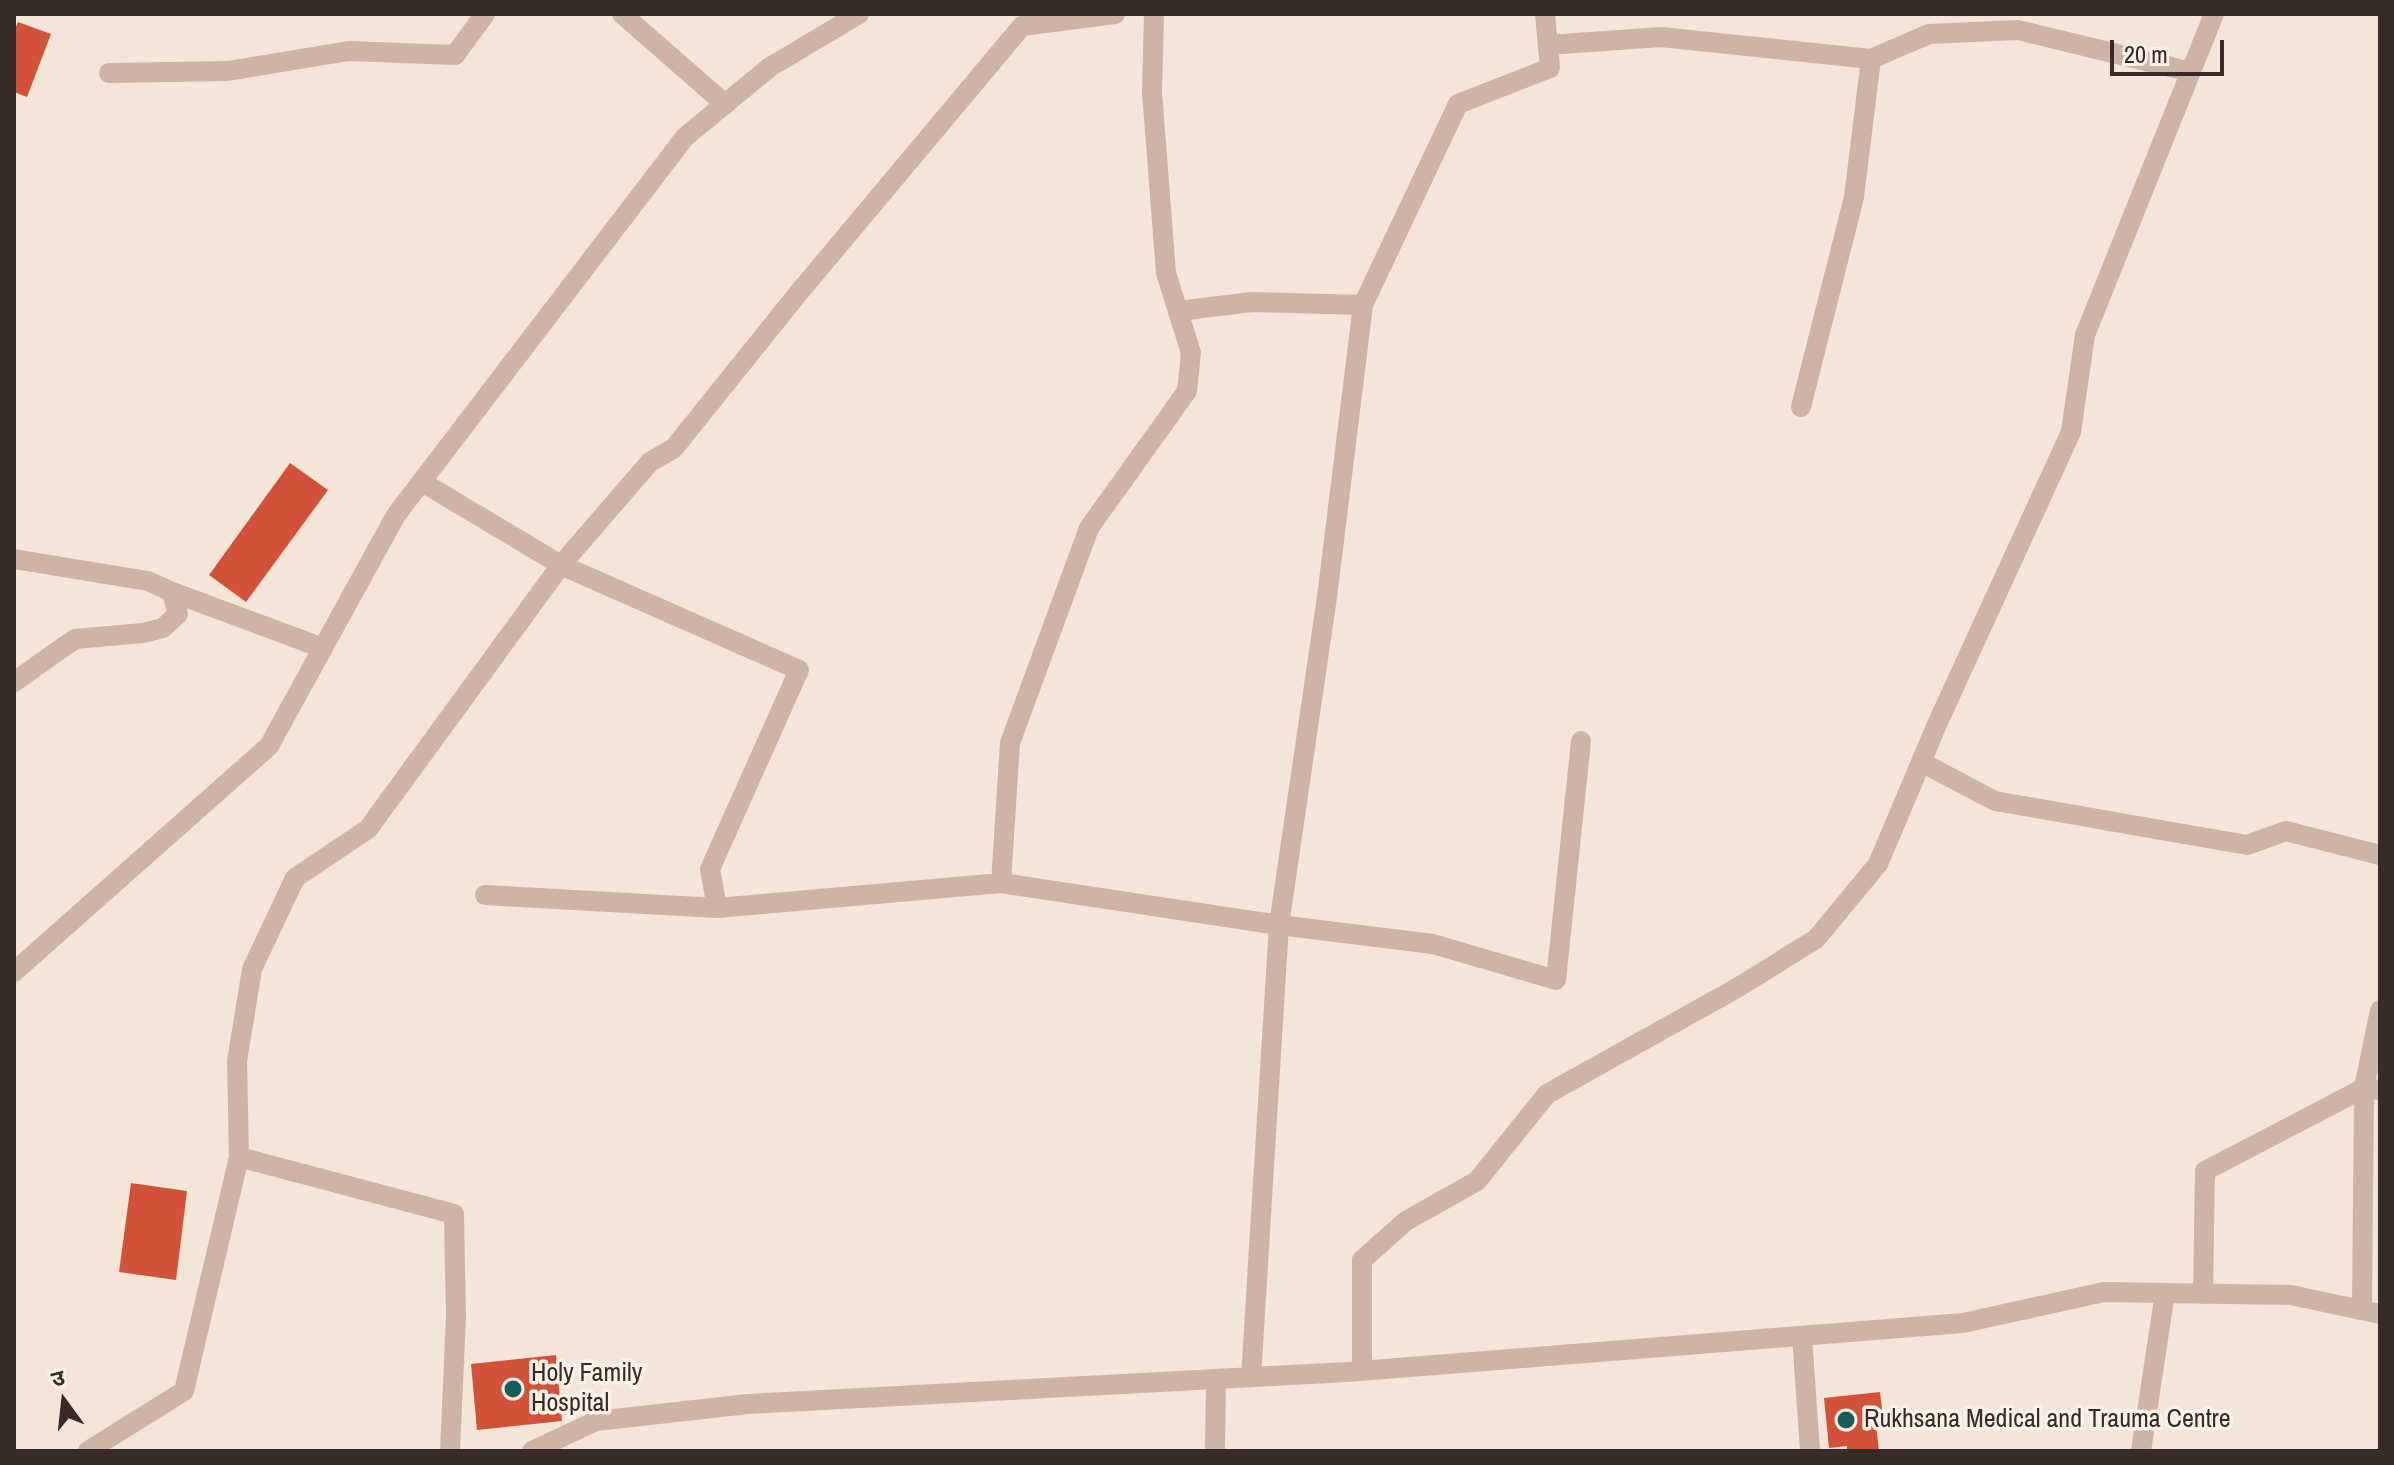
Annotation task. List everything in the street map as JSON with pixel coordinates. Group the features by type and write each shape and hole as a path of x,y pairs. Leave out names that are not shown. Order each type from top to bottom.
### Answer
{"street":[{"path":"109,73 228,71 349,51 455,55 485,14"},
{"path":"622,14 725,104"},
{"path":"14,972 269,746 396,515 685,137 770,67 859,14"},
{"path":"88,1451 184,1391 239,1157 237,1061 252,969 295,878 368,829 561,565 650,462 674,448 796,296 1022,26 1115,14"},
{"path":"1001,883 1010,743 1089,528 1187,391 1191,353 1166,273 1152,92 1154,14"},
{"path":"1251,1377 1279,925 1327,597 1363,305 1458,104 1550,68 1545,14"},
{"path":"1362,1371 1362,1260 1406,1221 1477,1181 1547,1094 1737,988 1816,939 1878,864 2071,432 2085,335 2214,14"},
{"path":"1548,45 1661,37 1871,59 1929,34 2018,30 2191,72"},
{"path":"1801,407 1854,197 1871,59"},
{"path":"1178,311 1252,302 1363,305"},
{"path":"422,482 561,565 799,670 710,869 717,908"},
{"path":"14,559 148,581 323,648"},
{"path":"14,682 75,639 143,633 163,628 178,614 172,592"},
{"path":"485,895 717,908 1001,883 1279,925 1433,944 1556,980 1581,741"},
{"path":"1921,762 1995,801 2247,845 2286,831 2380,855"},
{"path":"532,1451 596,1421 748,1404 1362,1371 1963,1323 2104,1292 2291,1295 2371,1312 2372,1089 2380,1010"},
{"path":"2203,1294 2205,1171 2372,1089"},
{"path":"239,1157 454,1214 456,1316 450,1451"},
{"path":"2141,1451 2165,1293"},
{"path":"1802,1336 1810,1451"},
{"path":"1215,1451 1216,1379"}],"building":[{"path":"18,22 51,34 27,97 14,92 14,31"},
{"path":"290,463 328,490 246,602 209,575"},
{"path":"131,1183 187,1191 176,1280 119,1272"},
{"path":"556,1355 562,1421 477,1430 471,1364"},
{"path":"1880,1392 1884,1425 1876,1425 1879,1451 1847,1451 1847,1446 1829,1448 1824,1398"}],"place":[{"name":"Holy Family Hospital","path":"513,1389"},
{"name":"Rukhsana Medical and Trauma Centre","path":"1846,1420"}]}
